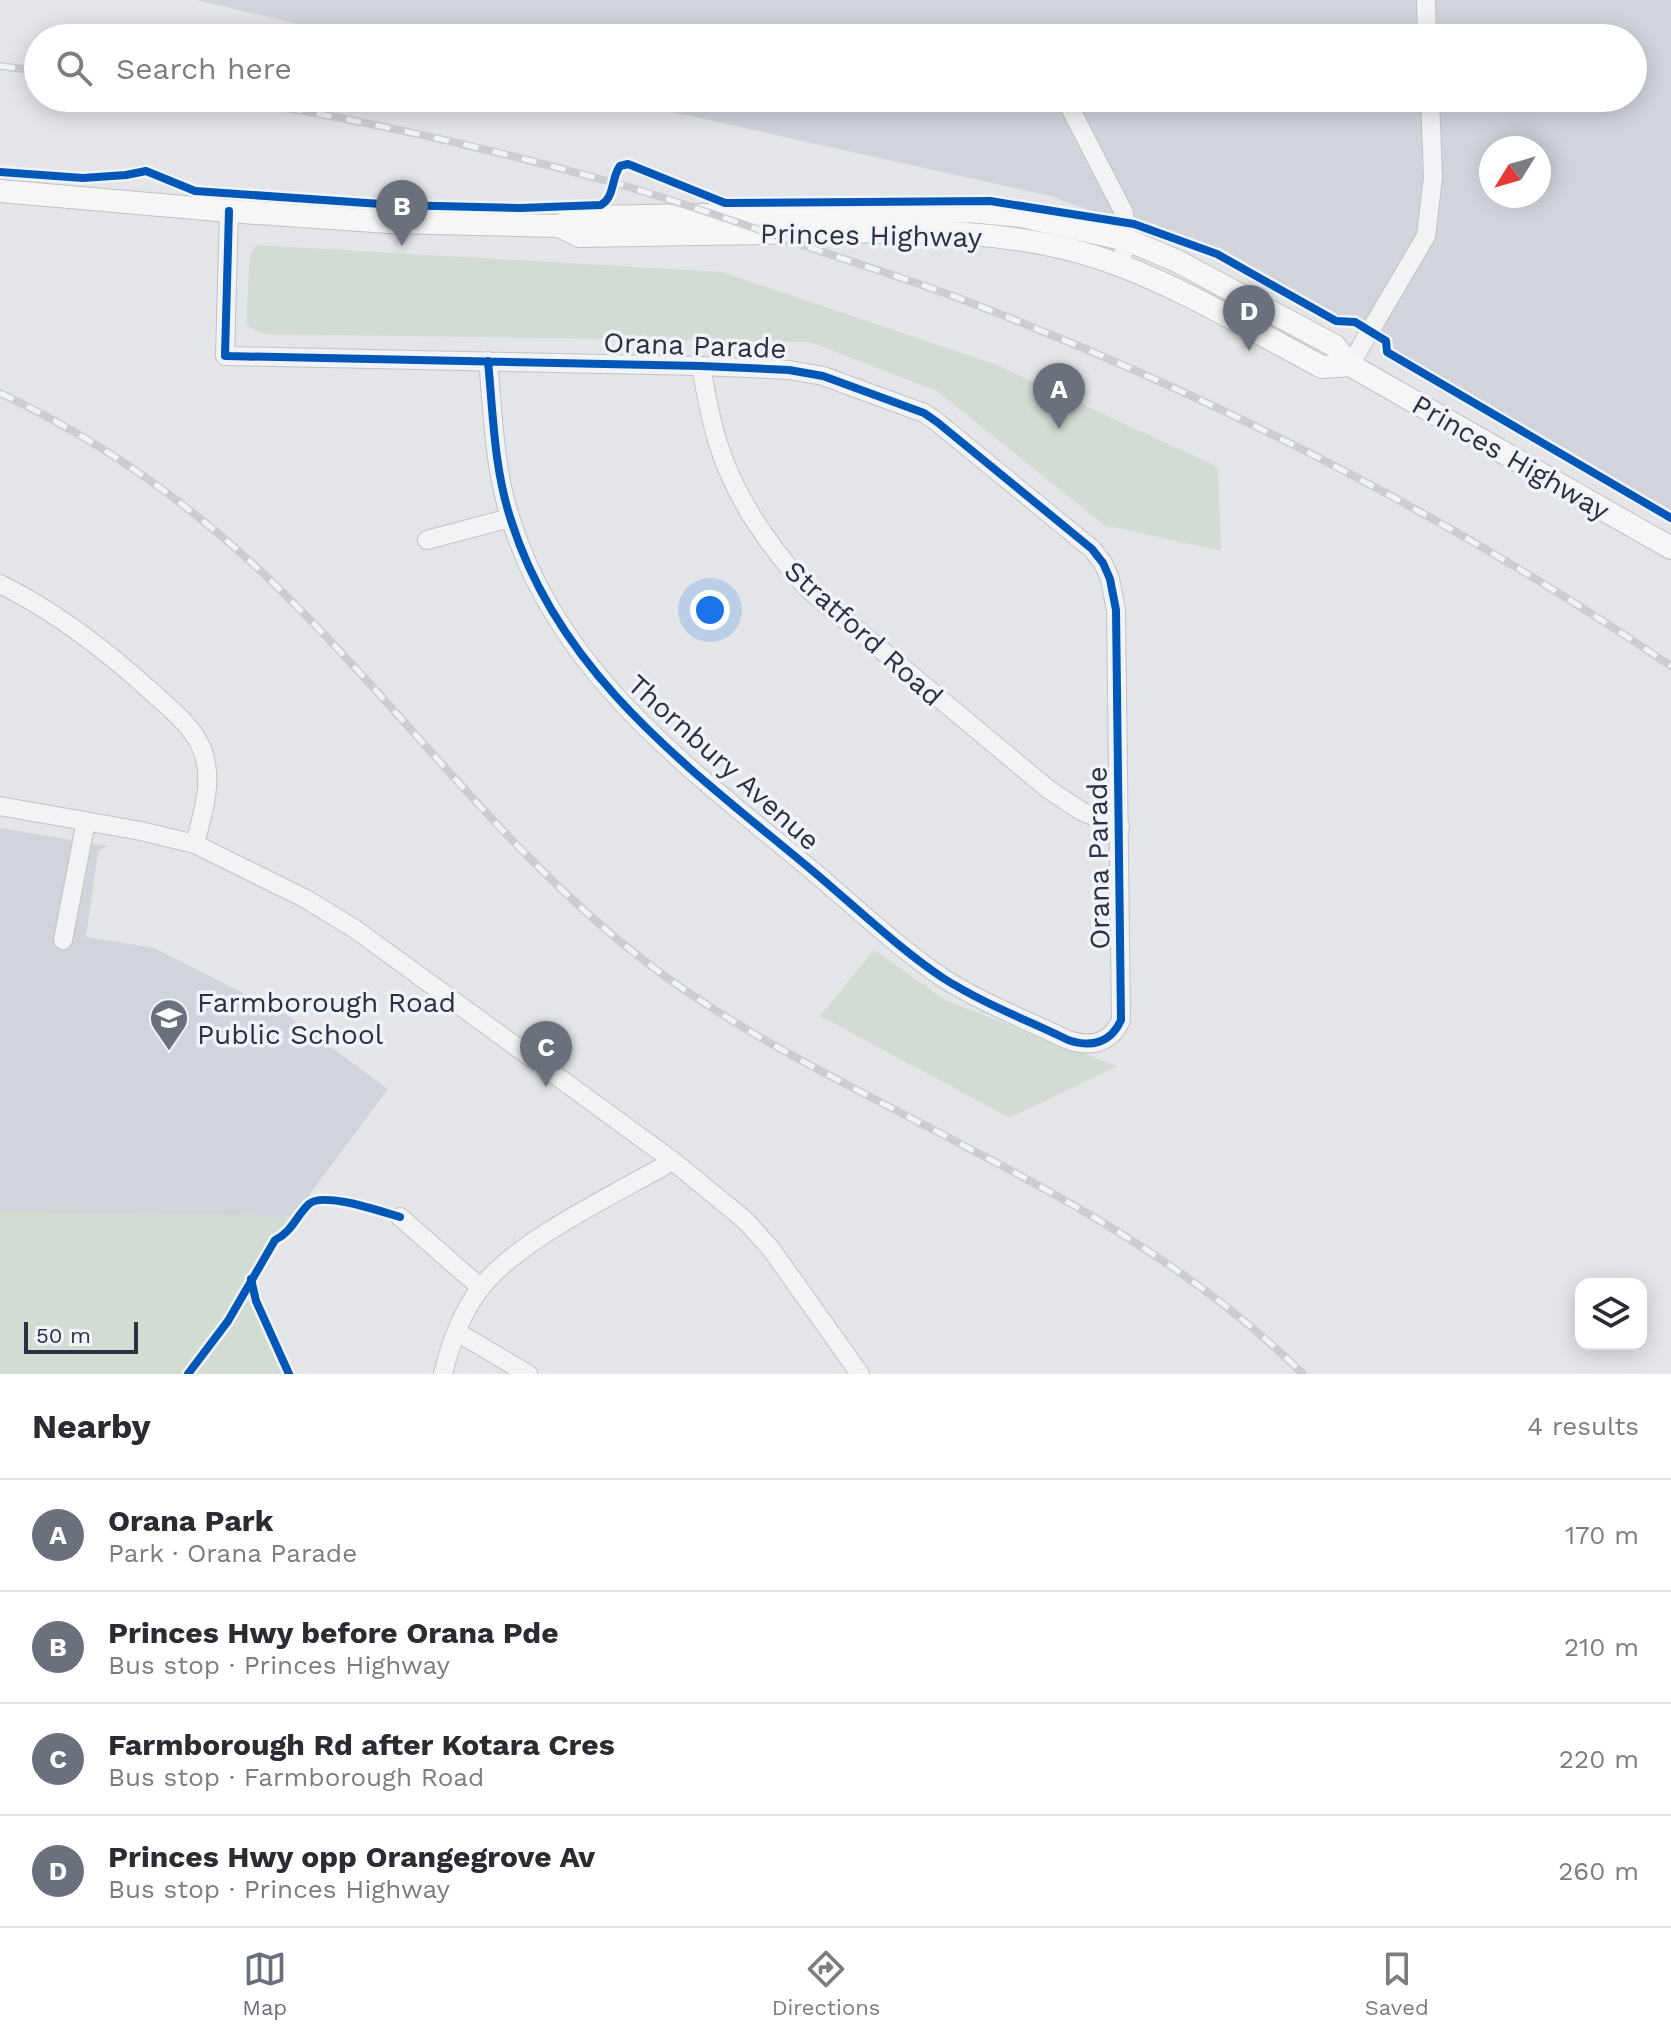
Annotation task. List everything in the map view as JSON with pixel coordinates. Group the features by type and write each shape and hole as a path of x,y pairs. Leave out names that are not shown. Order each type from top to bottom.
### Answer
{"main road":[{"name":"Princes Highway","path":"0,191 389,222 559,226 580,236 957,232 1039,244 1120,265 1163,283 1322,367 1350,365"},
{"name":"Princes Highway","path":"559,226 577,217 969,211 1021,216 1127,240 1177,261 1335,346 1350,365 1671,548"}],"street":[{"path":"1426,0 1427,24"},
{"path":"1072,112 1124,213 1127,240 1120,265"},
{"path":"1350,365 1426,236 1433,177 1431,112"},
{"name":"Orana Parade","path":"229,211 225,356 805,371 924,413 1092,549 1110,579 1116,610 1121,1020 1110,1037"},
{"name":"Thornbury Avenue","path":"488,361 497,458 510,518 533,574 573,642 621,704 678,759 943,978 1068,1040 1091,1045 1110,1037"},
{"name":"Stratford Road","path":"701,366 719,446 735,484 769,543 797,577 838,616 1048,789 1081,811 1120,827"},
{"path":"427,540 510,518"},
{"path":"0,584 63,620 115,659 189,729 201,746 208,783 195,844"},
{"path":"0,806 195,844 306,899 355,929 673,1161 746,1221 771,1249 860,1374"},
{"path":"63,940 86,821"},
{"path":"443,1374 457,1332 481,1288 499,1270 547,1234 673,1161"},
{"path":"400,1217 481,1288"},
{"path":"457,1332 528,1374"}],"shaded area":[{"path":"197,0 1671,0 1671,514 1268,278 1051,196 672,112 1647,112 1647,24 298,24"},
{"path":"256,245 722,272 997,365 1218,467 1221,551 1104,525 937,391 810,342 263,334 246,325 250,255"},
{"name":"Farmborough Road Public School","path":"0,828 107,846 98,852 86,937 154,948 287,1015 388,1089 292,1218 0,1214"},
{"path":"874,950 947,1001 1117,1066 1010,1118 820,1016"},
{"path":"0,1212 291,1216 252,1273 254,1308 286,1374 0,1374"}],"railway":[{"path":"0,66 24,69"},
{"path":"308,112 421,135 611,182 914,282 1061,339 1241,419 1418,511 1504,560 1671,666"},
{"path":"0,393 68,428 133,469 195,514 253,564 353,665 546,875 654,968 728,1018 780,1048 1035,1183 1148,1251 1254,1329 1303,1374"}],"cycle path":[{"path":"0,172 83,178 146,171 195,191 395,205 520,208 601,205 609,197 620,166 628,164 725,203 990,201 1134,224 1217,254 1336,321 1355,322 1386,341 1387,352 1671,518"},
{"path":"229,211 225,356 701,366 789,370 823,376 924,413 1092,549 1110,579 1116,610 1121,1020 1112,1034 1092,1043 1068,1040 943,978 892,939 718,792 632,713 594,670 560,624 532,573 510,517 501,479 495,440 493,420 490,381 488,361"},
{"path":"188,1374 228,1321 275,1240 286,1233 309,1204 339,1201 400,1217"},
{"path":"251,1279 256,1301 289,1374"}],"place":[{"name":"Princes Hwy before Orana Pde","path":"402,246"},
{"name":"Princes Hwy opp Orangegrove Av","path":"1249,351"},
{"name":"Orana Park","path":"1059,429"},
{"name":"Farmborough Road Public School","path":"169,1052"},
{"name":"Farmborough Rd after Kotara Cres","path":"546,1087"}]}
